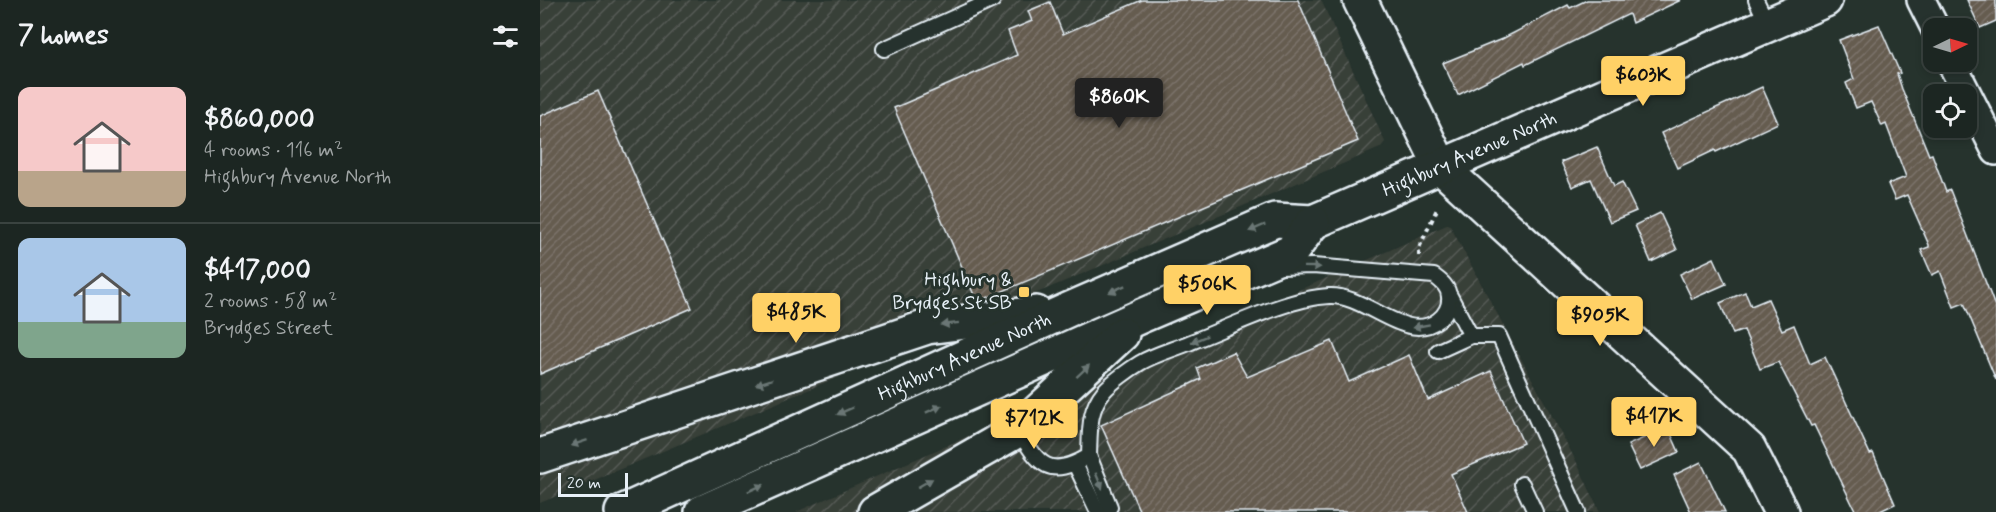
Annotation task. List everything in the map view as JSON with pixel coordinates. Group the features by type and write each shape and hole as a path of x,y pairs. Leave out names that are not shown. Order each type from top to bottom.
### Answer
{"main road":[{"path":"1360,0 1441,167 1749,449 1781,512"},
{"name":"Highbury Avenue North","path":"622,512 1070,309 1275,220 1313,222 1441,167 1762,13 1825,0"},
{"name":"Highbury Avenue North","path":"702,512 1141,316 1291,252 1313,222"},
{"path":"540,456 927,327 1070,309"},
{"path":"875,512 1018,430 1141,316"}],"street":[{"path":"1921,0 1930,18"},
{"path":"1957,72 1996,151"}],"lane":[{"path":"884,49 993,0"},
{"path":"1254,268 1313,266 1434,276 1445,284 1471,336"},
{"path":"1103,510 1089,456 1091,414 1104,391 1142,362 1273,310 1316,297 1342,296 1410,328 1421,328 1433,324 1445,315 1450,296"},
{"path":"1438,351 1471,336 1499,336 1578,512"},
{"path":"1018,430 1034,457 1046,466 1058,468 1075,464 1089,456"},
{"path":"1075,464 1103,510"},
{"path":"1522,484 1535,512"}],"path":[{"path":"1419,263 1419,248 1438,207"}],"shaded area":[{"path":"540,0 1321,0 1385,142 1380,148 540,503"},
{"path":"1449,224 1576,461 1600,512 796,512"}],"building":[{"path":"1142,0 1298,0 1358,141 977,302 894,108 1017,55 1008,31 1032,21 1028,11 1050,2 1063,34"},
{"path":"1587,0 1681,0 1632,23 1629,14 1458,95 1443,63 1502,39 1568,5 1570,8"},
{"path":"1967,0 1996,0 1996,21 1980,28"},
{"path":"1879,25 1900,73 1897,74 1902,89 1929,155 1932,154 1946,192 1950,190 1996,309 1996,380 1964,303 1954,307 1940,271 1932,275 1921,250 1929,245 1907,195 1895,200 1888,184 1906,177 1886,124 1882,126 1871,102 1856,108 1846,83 1854,79 1839,40"},
{"path":"1762,87 1778,123 1677,168 1661,133"},
{"path":"598,91 692,308 540,374 540,116"},
{"path":"1597,147 1614,186 1622,182 1636,211 1610,222 1591,179 1572,187 1561,162"},
{"path":"1660,213 1677,250 1651,262 1635,225"},
{"path":"1714,258 1726,284 1692,299 1680,274"},
{"path":"1745,292 1751,306 1768,299 1782,330 1794,325 1810,364 1825,357 1870,454 1873,453 1895,504 1878,512 1856,512 1814,425 1811,426 1778,362 1760,369 1744,330 1733,334 1720,303"},
{"path":"1332,341 1349,382 1409,355 1428,400 1491,371 1523,443 1451,474 1468,512 1140,512 1101,425 1201,379 1197,368 1233,352 1247,377"},
{"path":"1668,427 1679,452 1640,470 1628,445"},
{"path":"1701,462 1725,512 1691,512 1674,475"}],"place":[{"name":"Highbury & Brydges St SB","path":"1024,292"}]}
